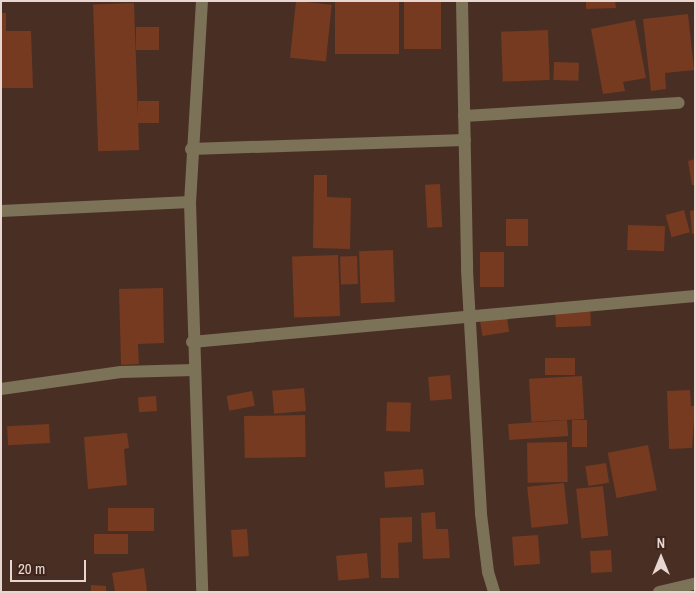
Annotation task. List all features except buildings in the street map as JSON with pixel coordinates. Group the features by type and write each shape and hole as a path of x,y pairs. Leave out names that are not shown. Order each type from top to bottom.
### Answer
{"street":[{"path":"202,1 191,149 190,202 192,342 202,592"},
{"path":"462,1 470,316 481,514 488,572 494,592"},
{"path":"464,116 679,104"},
{"path":"191,149 465,140"},
{"path":"1,211 190,202"},
{"path":"192,342 695,296"},
{"path":"1,389 121,372 194,370"},
{"path":"659,592 695,584"}]}
